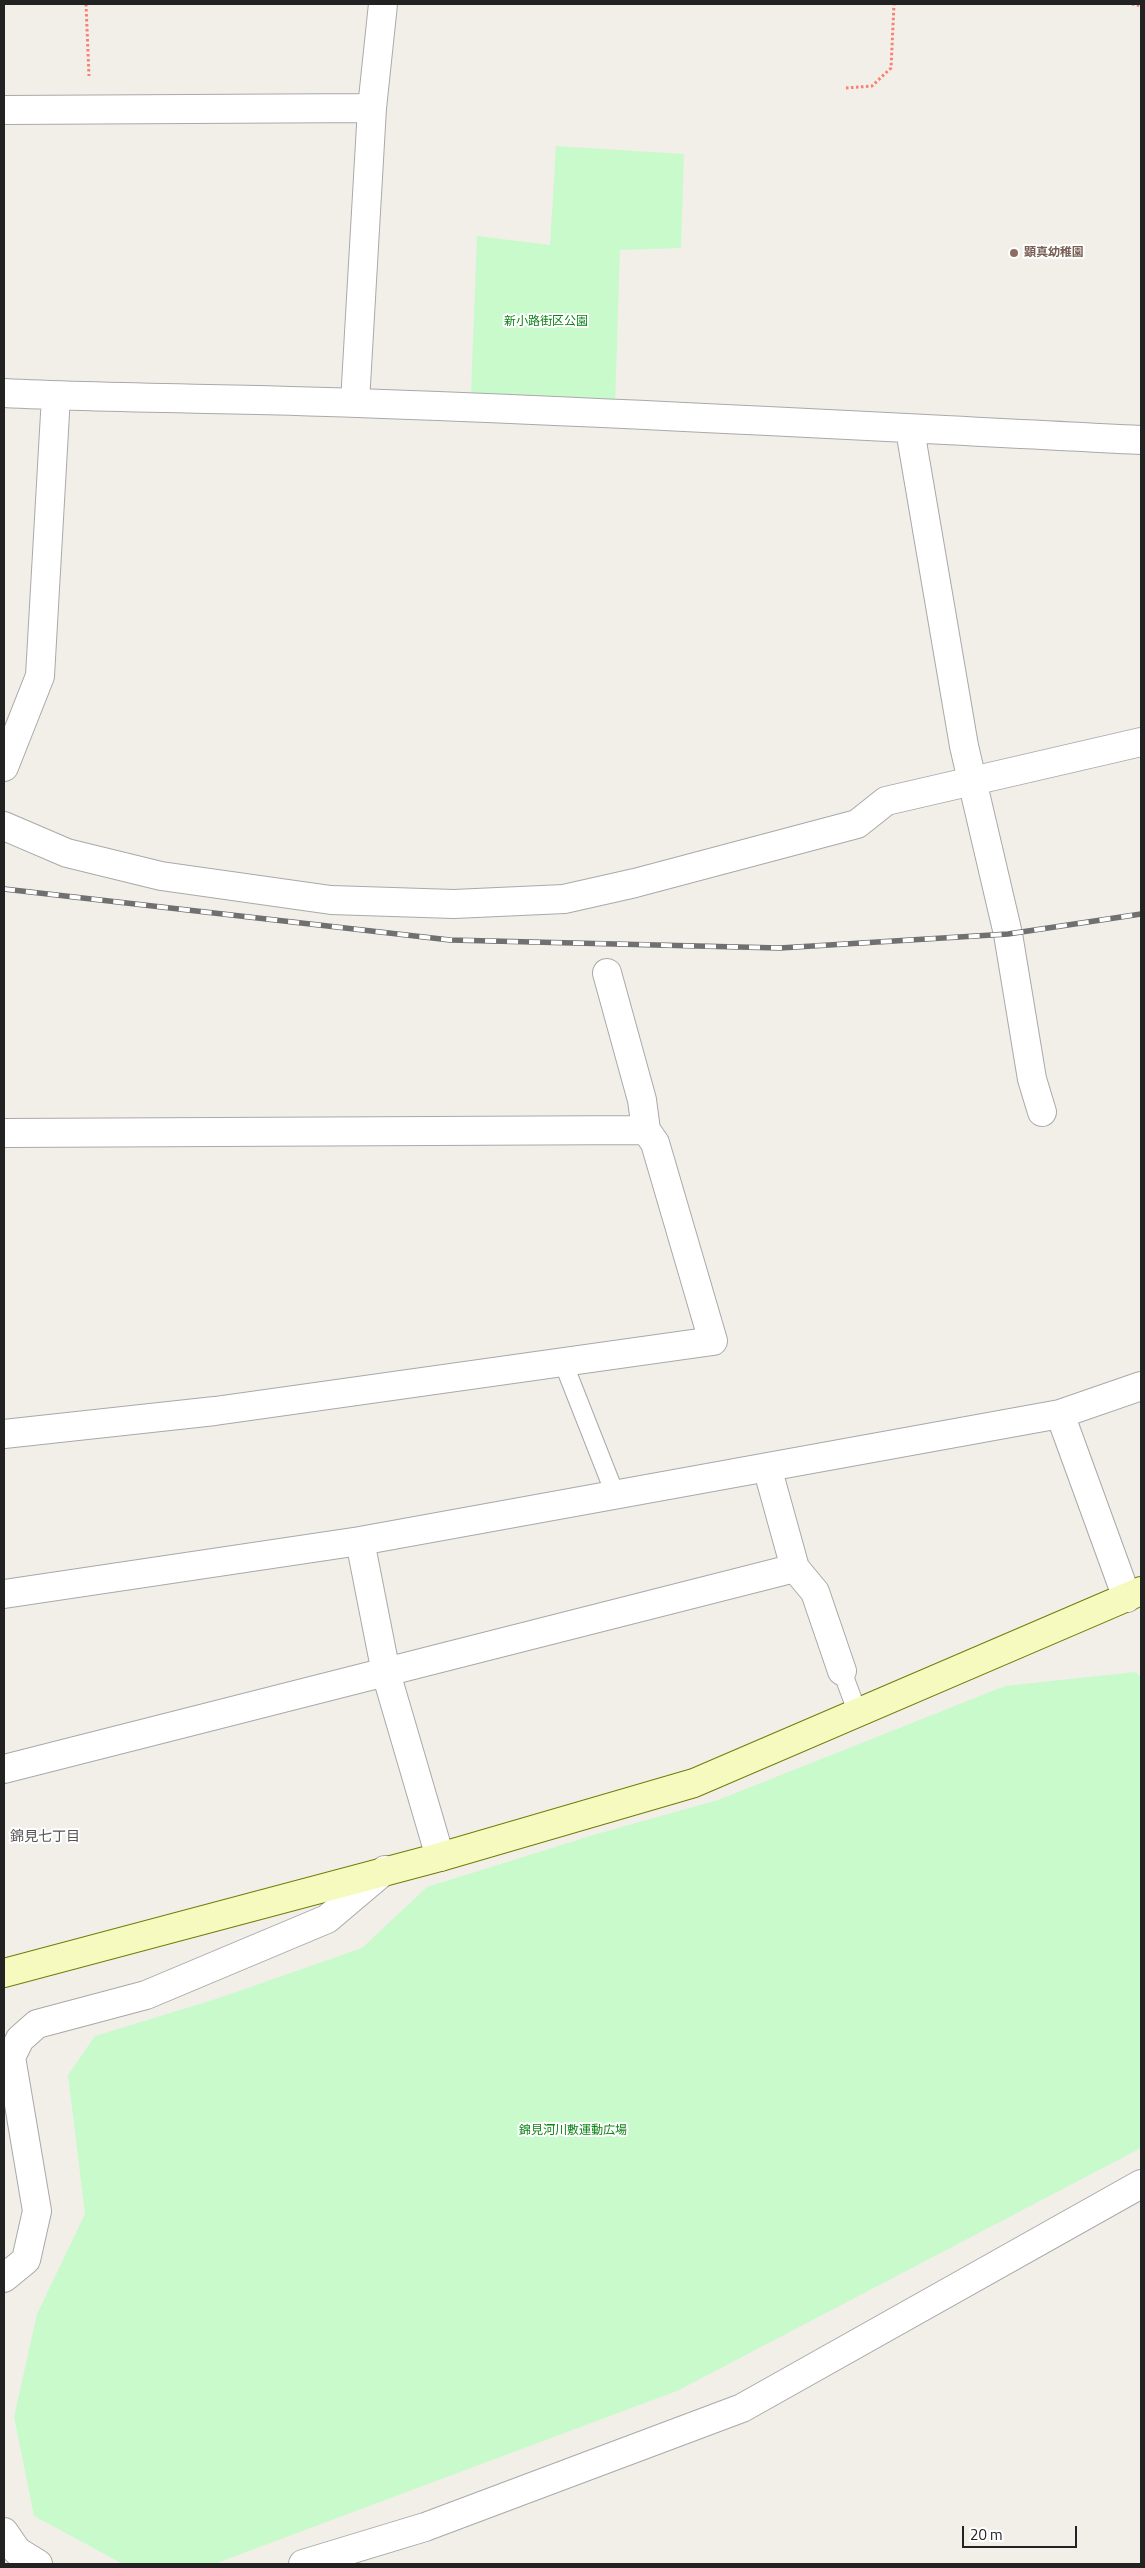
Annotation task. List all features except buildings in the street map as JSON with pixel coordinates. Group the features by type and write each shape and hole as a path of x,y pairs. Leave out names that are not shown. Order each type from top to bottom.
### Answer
{"street":[{"path":"355,402 372,108 383,4"},
{"path":"4,110 372,108"},
{"path":"4,393 56,396 355,402 604,412 910,430 1141,440"},
{"path":"4,767 40,676 56,396"},
{"path":"910,430 964,746 974,780 1008,934 1032,1079 1042,1112"},
{"path":"4,826 67,853 161,876 332,900 454,904 564,899 635,883 848,827 857,824 886,801 1141,742"},
{"path":"4,1434 215,1411 713,1341 655,1143 646,1130 642,1100 607,973"},
{"path":"4,1133 646,1130"},
{"path":"4,1594 360,1541 1060,1414 1141,1386"},
{"path":"4,1973 385,1870 440,1857 694,1783 1134,1594 1060,1414"},
{"path":"767,1467 795,1568 815,1592 842,1671"},
{"path":"360,1541 386,1673 440,1857"},
{"path":"4,1769 795,1568"},
{"path":"4,2278 26,2260 37,2211 11,2057 20,2039 37,2024 146,1995 327,1919 385,1870"},
{"path":"302,2564 424,2527 742,2408 1141,2184"},
{"path":"4,2532 17,2551 38,2564"}],"lane":[{"path":"563,1362 615,1494"},
{"path":"842,1671 858,1714"}],"path":[{"path":"86,4 90,111"},
{"path":"846,88 872,86 891,68 894,4"},
{"path":"1132,4 1141,6"}],"green space":[{"name":"新小路街区公園","path":"556,146 684,154 681,248 620,250 615,405 471,394 477,236 550,245"},
{"name":"錦見河川敷運動広場","path":"1135,1672 1141,1677 1141,2148 677,2391 214,2564 123,2564 34,2516 14,2417 37,2314 85,2214 68,2075 95,2036 216,1999 362,1948 427,1887 600,1833 718,1800 1005,1686"}],"railway":[{"path":"4,889 450,940 780,948 1008,934 1141,914"}],"place":[{"name":"顕真幼稚園","path":"1014,253"}],"district":[{"name":"錦見七丁目","path":"45,1838"}]}
